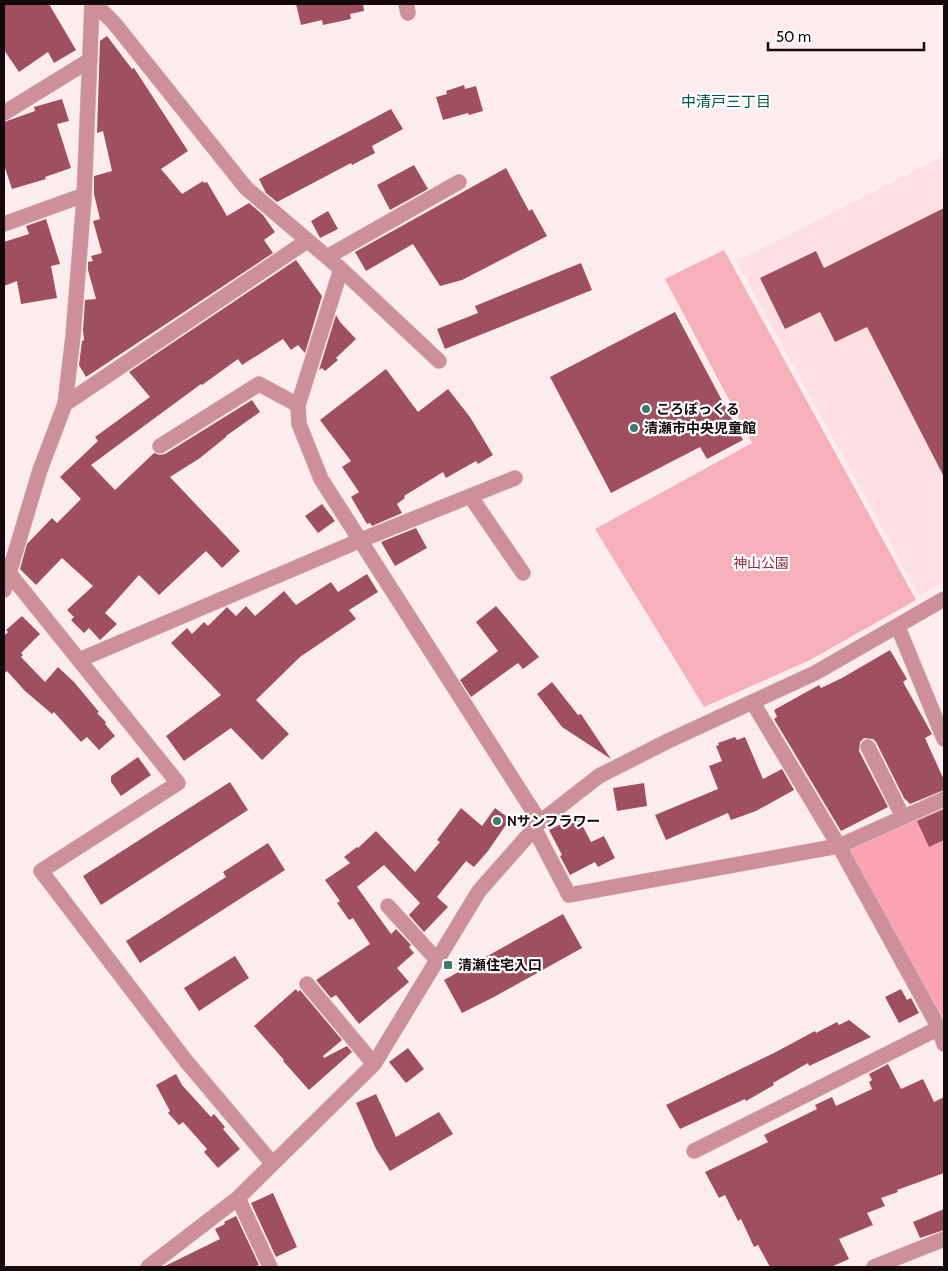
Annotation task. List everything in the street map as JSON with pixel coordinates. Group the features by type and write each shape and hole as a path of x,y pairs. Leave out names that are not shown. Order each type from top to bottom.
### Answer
{"street":[{"path":"4,589 40,470 65,404 73,336 84,195 94,4"},
{"path":"94,4 114,23 246,188 341,269 439,362"},
{"path":"4,113 90,60"},
{"path":"327,257 459,182"},
{"path":"4,224 84,195"},
{"path":"65,404 307,241"},
{"path":"341,269 298,405 299,424 321,479 361,540 537,825 569,895 839,846 944,799"},
{"path":"160,446 260,384 298,405"},
{"path":"79,660 361,540 515,478"},
{"path":"470,496 523,573"},
{"path":"9,572 178,782 41,871 186,1061 272,1163"},
{"path":"148,1267 166,1261 238,1198 374,1064 479,890 537,825 599,776 668,741 815,673 944,599"},
{"path":"898,627 944,739"},
{"path":"753,703 839,846 939,1028 944,1044"},
{"path":"868,747 904,817"},
{"path":"388,906 436,959"},
{"path":"307,984 374,1064"},
{"path":"694,1151 939,1028"},
{"path":"238,1198 270,1267"},
{"path":"874,1267 944,1239"}],"shaded area":[{"path":"944,156 944,582 919,596 736,261"},
{"path":"944,808 944,1020 848,850"}],"green space":[{"name":"神山公園","path":"724,250 916,600 810,660 704,707 595,529 752,443 665,279"}],"building":[{"path":"4,4 49,4 76,50 54,63 48,52 19,72 4,50"},
{"path":"296,4 363,4 364,11 350,14 351,19 323,25 322,20 301,25"},
{"path":"107,36 132,69 134,68 188,151 161,169 182,194 203,181 204,183 207,182 227,216 249,203 263,215 275,232 264,240 273,253 86,377 79,365 82,341 84,340 85,300 96,299 88,270 88,262 93,261 91,256 102,253 93,221 100,219 94,194 94,176 112,171 103,131 97,133 100,41"},
{"path":"464,85 465,89 476,86 483,111 443,120 436,97 447,94 446,91"},
{"path":"62,99 69,121 57,124 71,168 45,177 46,179 12,189 4,165 4,122 35,111 34,107"},
{"path":"391,109 403,129 372,146 375,153 352,165 351,163 277,202 266,193 259,179"},
{"path":"414,165 428,189 390,210 377,185"},
{"path":"506,168 529,211 532,209 547,236 462,280 440,286 413,244 366,271 355,252"},
{"path":"944,208 944,477 867,327 835,342 820,312 785,329 760,278 816,251 824,268"},
{"path":"328,211 338,229 320,238 311,221"},
{"path":"46,219 60,264 51,266 57,298 21,304 17,281 4,286 4,242 29,234 26,226"},
{"path":"296,260 322,296 305,353 298,345 291,350 283,339 242,365 238,359 91,465 115,490 154,453 165,454 252,400 260,412 226,436 200,458 170,477 240,551 222,568 206,551 159,595 139,575 105,613 117,624 100,640 89,628 84,633 71,620 74,617 67,610 93,586 62,558 36,585 20,569 27,544 52,518 57,523 81,499 60,477 98,441 95,437 150,397 129,372"},
{"path":"581,263 592,290 445,349 437,329 478,313 475,306"},
{"name":"ころぽっくる","path":"675,312 743,440 707,459 700,447 611,493 550,377"},
{"path":"336,315 356,339 336,358 338,360 325,371 322,368 319,370"},
{"path":"386,369 418,412 448,389 470,417 493,455 478,464 476,461 446,478 443,472 404,496 405,498 397,504 402,513 372,526 370,523 367,524 351,497 359,492 342,467 351,461 320,420"},
{"path":"322,504 335,521 318,533 305,516"},
{"path":"416,528 427,548 395,566 381,542"},
{"path":"367,574 378,592 349,610 356,619 300,657 256,700 289,734 262,760 231,728 184,761 166,736 221,695 171,643 187,628 192,634 204,622 208,626 227,607 236,616 246,606 255,616 284,591 296,605 331,582 338,592"},
{"path":"496,606 539,657 523,669 518,663 471,697 460,680 498,651 476,622"},
{"path":"22,616 40,634 21,653 23,655 21,657 45,682 58,667 74,682 99,712 97,713 106,722 105,724 115,736 99,750 87,737 81,742 54,712 52,714 25,691 7,671 4,674 4,636 8,632 6,630"},
{"path":"890,650 907,679 903,682 932,734 925,738 944,780 944,790 910,804 904,798 876,742 873,739 864,738 860,742 859,751 888,807 841,831 774,719 777,717 774,710 819,685 821,688 842,678"},
{"path":"552,682 578,715 581,714 611,759 562,727 537,694"},
{"path":"735,737 737,740 745,737 763,779 782,769 794,790 756,811 731,820 728,813 666,840 655,815 718,789 709,766 722,761 716,746 719,745 718,743"},
{"path":"138,757 151,775 121,796 111,782 111,776"},
{"path":"230,782 248,810 101,905 83,876"},
{"path":"644,783 647,806 617,811 613,788"},
{"path":"461,808 482,826 495,808 510,819 488,851 474,867 466,861 437,897 448,907 424,932 409,915 420,903 384,865 357,887 391,934 396,929 411,945 409,947 414,953 397,968 409,982 359,1024 336,995 331,998 316,980 370,944 353,918 349,920 337,903 340,901 325,880 350,863 344,857 358,848 376,831 415,872 440,842 437,840"},
{"path":"944,809 944,840 929,847 917,821"},
{"path":"579,819 591,842 604,836 615,858 598,867 595,862 570,875 549,830 567,821 569,824"},
{"path":"268,843 285,870 140,963 126,941 226,877 223,872"},
{"path":"563,914 582,948 462,1013 444,980"},
{"path":"235,956 249,978 199,1011 184,988"},
{"path":"296,989 298,992 300,990 342,1040 323,1056 324,1058 347,1046 352,1052 309,1090 254,1026"},
{"path":"901,989 907,1000 911,998 919,1013 899,1023 885,997"},
{"path":"849,1020 871,1037 809,1066 808,1063 746,1101 745,1099 680,1129 666,1105 815,1031 816,1033 837,1022 839,1025"},
{"path":"408,1048 424,1069 406,1083 389,1062"},
{"path":"888,1064 901,1089 923,1079 934,1102 944,1097 944,1173 897,1190 898,1192 881,1198 885,1206 867,1213 873,1225 839,1239 849,1259 831,1267 770,1267 758,1245 754,1247 741,1219 738,1221 725,1195 719,1198 705,1172 768,1142 764,1135 817,1109 815,1105 832,1097 836,1106 872,1089 869,1082 872,1080 869,1074"},
{"path":"176,1074 182,1085 211,1117 214,1114 225,1127 223,1129 240,1149 218,1168 204,1152 207,1149 183,1122 179,1125 168,1113 170,1111 156,1085"},
{"path":"376,1094 396,1137 439,1112 453,1134 390,1171 376,1149 356,1103"},
{"path":"273,1193 297,1247 276,1257 251,1203"},
{"path":"944,1209 944,1230 920,1238 913,1222"},
{"path":"236,1216 259,1265 253,1267 163,1267 220,1239 215,1229"}],"place":[{"name":"ころぽっくる","path":"646,409"},
{"name":"清瀬市中央児童館","path":"634,428"},
{"name":"Nサンフラワー","path":"497,821"},
{"name":"清瀬住宅入口","path":"448,965"}],"district":[{"name":"中清戸三丁目","path":"726,102"}]}
